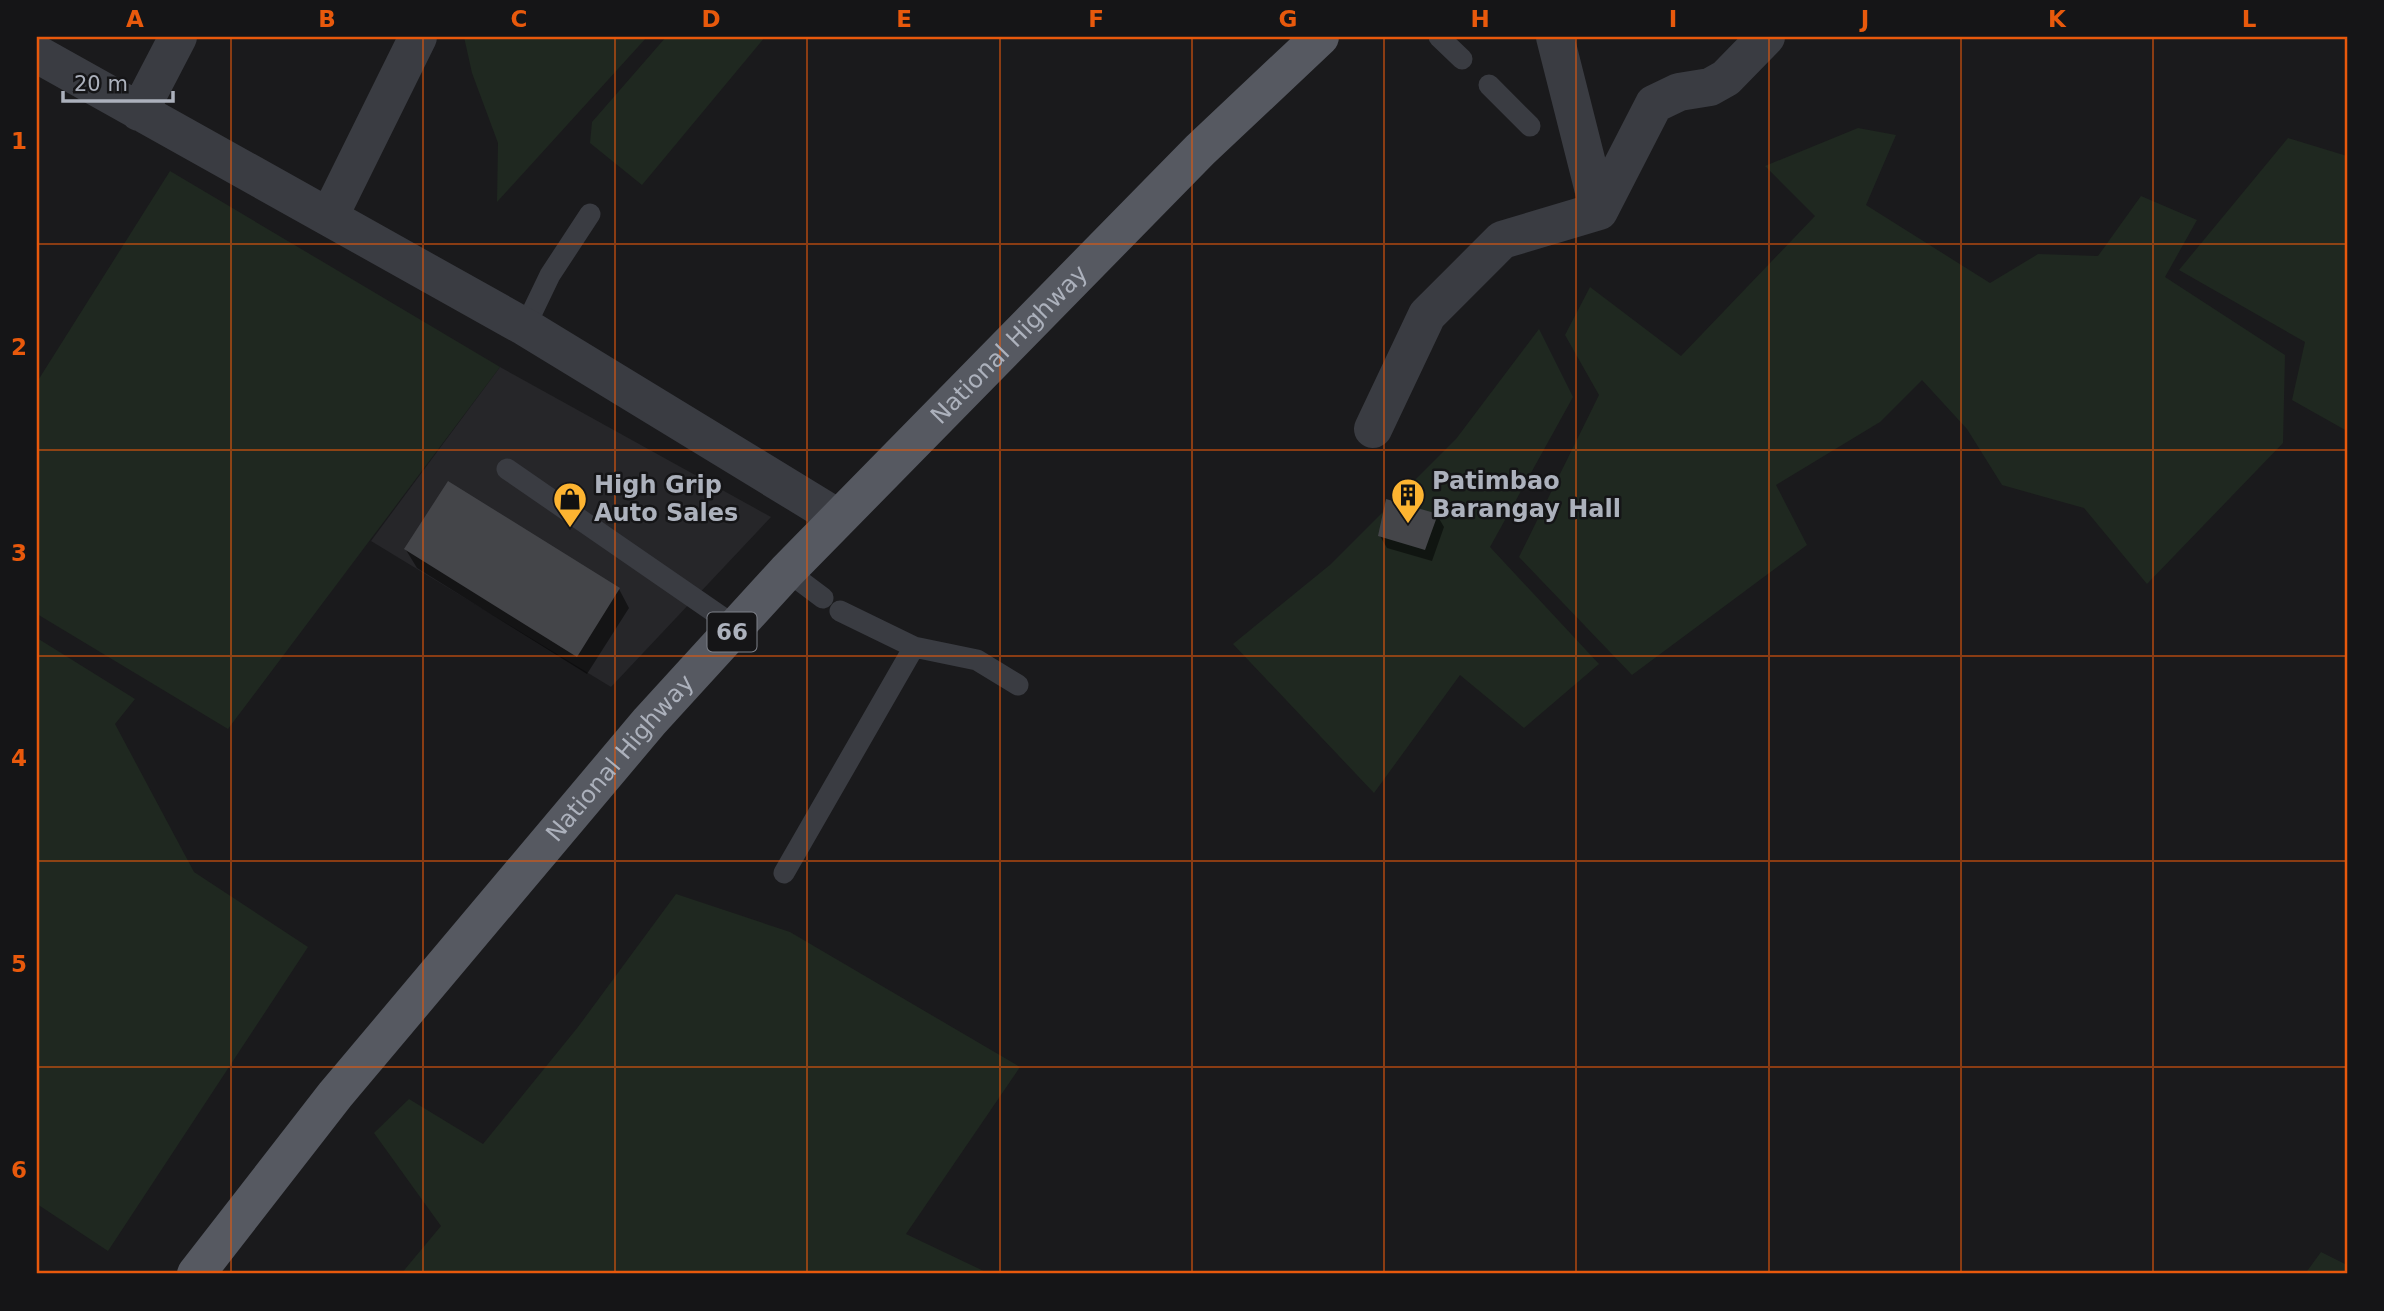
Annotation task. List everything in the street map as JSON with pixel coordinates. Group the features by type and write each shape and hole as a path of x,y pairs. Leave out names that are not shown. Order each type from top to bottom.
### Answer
{"main road":[{"name":"National Highway","path":"196,1274 335,1095 649,722 838,518 1200,150 1320,37"}],"street":[{"path":"139,112 178,37"},
{"path":"329,217 418,37"},
{"path":"1555,37 1598,211"},
{"path":"1373,429 1427,315 1502,240 1598,211 1654,104 1679,92 1710,87 1726,78 1766,37"},
{"path":"37,54 525,327 838,518"}],"lane":[{"path":"1439,37 1462,59"},
{"path":"1489,85 1530,126"},
{"path":"525,327 550,275 590,214"},
{"path":"507,469 736,627"},
{"path":"787,571 823,598"},
{"path":"840,611 914,647 977,660 1018,685"},
{"path":"784,873 914,647"}],"shaded area":[{"path":"464,37 647,37 497,202 498,143 472,73"},
{"path":"666,37 765,37 642,185 590,143 592,122"},
{"path":"1858,128 1896,135 1866,205 1990,283 2038,254 2098,256 2141,196 2197,220 2165,277 2285,355 2283,443 2147,584 2084,508 2002,485 1967,429 1922,380 1880,422 1776,485 1807,545 1632,675 1519,557 1599,395 1565,335 1590,287 1681,356 1815,216 1765,166"},
{"path":"2288,138 2347,156 2347,431 2292,400 2305,342 2179,270"},
{"path":"170,171 500,367 228,729 37,614 37,382"},
{"path":"1539,329 1573,397 1490,547 1599,664 1524,728 1460,675 1374,793 1233,644 1331,564 1456,439"},
{"name":"High Grip Auto Sales","path":"500,367 771,517 611,687 371,541"},
{"path":"37,638 135,699 115,724 194,872 308,947 108,1251 37,1204"},
{"path":"676,894 790,932 1020,1067 906,1234 990,1274 401,1274 441,1226 374,1133 409,1099 483,1144 578,1027"},
{"path":"2321,1252 2347,1265 2347,1274 2305,1274"}],"building":[{"path":"448,481 620,588 577,657 404,549"},
{"name":"Patimbao Barangay Hall","path":"1386,499 1438,514 1425,550 1378,536"}],"place":[{"name":"Patimbao Barangay Hall","path":"1408,525"},
{"name":"High Grip Auto Sales","path":"570,529"}]}
